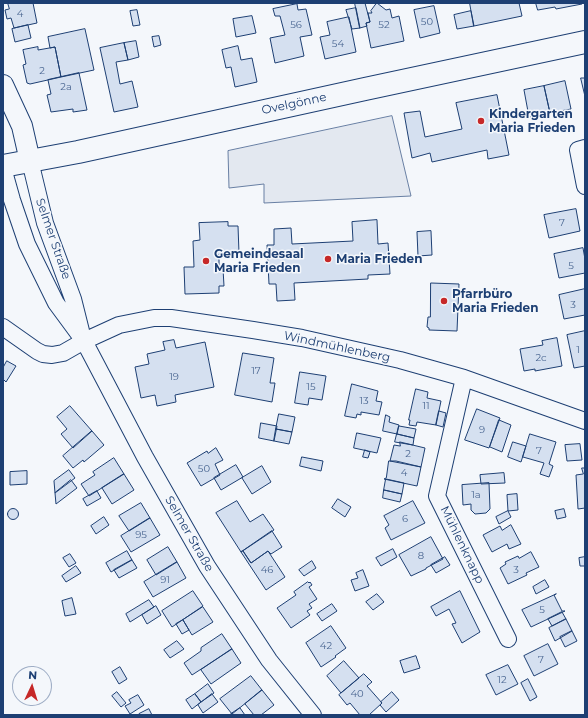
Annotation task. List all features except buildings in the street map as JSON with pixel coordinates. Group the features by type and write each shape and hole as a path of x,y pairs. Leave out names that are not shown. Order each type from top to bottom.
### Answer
{"main road":[{"name":"Ovelgönne","path":"3,167 585,42"}],"street":[{"path":"3,85 22,126 30,161"},
{"path":"585,148 578,150 585,186"},
{"name":"Selmer Straße","path":"30,161 45,223 73,299 84,341"},
{"name":"Selmer Straße","path":"3,167 20,223 42,275 56,303 84,341 145,457 207,566 269,660 313,715"},
{"name":"Windmühlenberg","path":"3,327 37,351 43,354 52,355 64,353 84,341 118,325 137,320 171,318 302,338 400,360 464,378 585,420"},
{"name":"Mühlenknapp","path":"464,378 437,496 508,639"}],"shaded area":[{"path":"392,116 411,196 264,203 264,184 229,188 228,151"}],"place":[{"name":"Kindergarten Maria Frieden","path":"481,121"},
{"name":"Maria Frieden","path":"328,259"},
{"name":"Gemeindesaal Maria Frieden","path":"206,261"},
{"name":"Pfarrbüro Maria Frieden","path":"444,301"}]}
